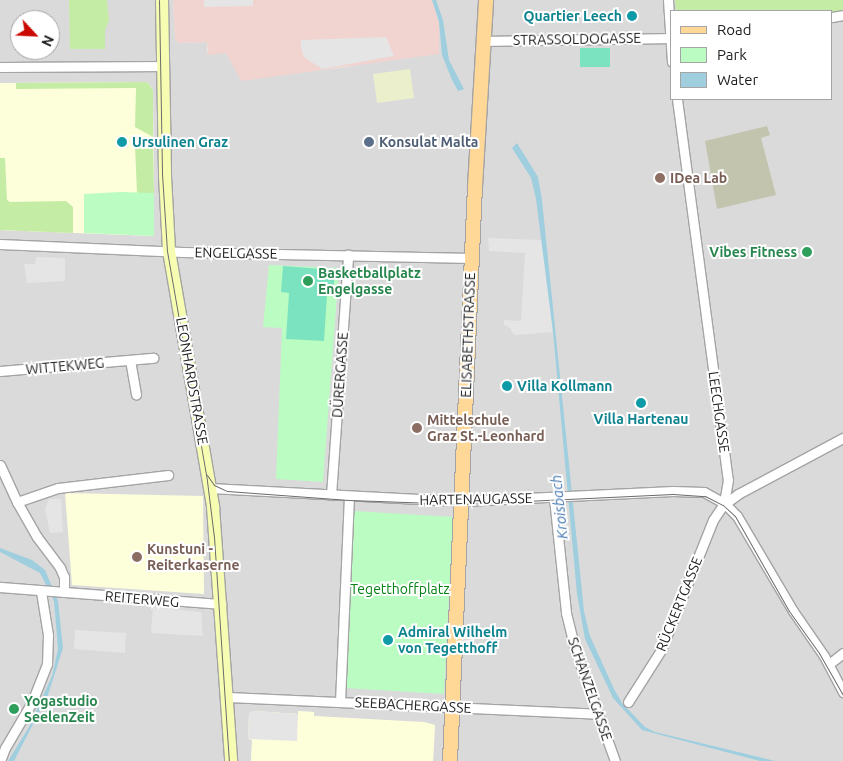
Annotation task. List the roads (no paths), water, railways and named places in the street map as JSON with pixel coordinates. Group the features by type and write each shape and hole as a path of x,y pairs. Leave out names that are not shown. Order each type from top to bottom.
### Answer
{"main road":[{"name":"LEONHARDSTRASSE","path":"162,0 165,186 170,251 210,488 216,536 231,761"},
{"name":"ELISABETHSTRASSE","path":"450,761 454,707 472,258 486,0"}],"street":[{"path":"668,0 670,38"},
{"name":"STRASSOLDOGASSE","path":"484,40 670,38"},
{"path":"0,67 164,66"},
{"name":"LEECHGASSE","path":"676,100 728,480 724,503"},
{"name":"ENGELGASSE","path":"0,244 170,251 472,258"},
{"name":"DÜRERGASSE","path":"331,495 348,255"},
{"name":"WITTEKWEG","path":"0,371 153,358"},
{"path":"130,360 136,394"},
{"path":"843,438 724,503 737,516 792,611 829,664 843,692"},
{"path":"0,465 17,502 37,537 60,568 64,577 61,592"},
{"path":"17,502 58,488 168,475"},
{"name":"HARTENAUGASSE","path":"210,488 349,497 462,501 691,491 704,492 724,503"},
{"path":"340,702 349,497"},
{"name":"SCHANZELGASSE","path":"554,498 566,613 574,650 615,761"},
{"name":"RÜCKERTGASSE","path":"628,702 661,650 713,520 724,503"},
{"name":"REITERWEG","path":"0,587 43,592 221,604"},
{"path":"0,761 5,748 32,702 47,664 48,635 43,592"},
{"path":"829,664 843,653"},
{"name":"SEEBACHERGASSE","path":"227,697 599,714"}],"water":[{"path":"432,0 436,0 443,20 449,60 464,89 462,90 458,91 442,55 439,22"},
{"name":"Kroisbach","path":"517,143 538,177 542,200 584,611 590,636 622,703 645,727 655,732 775,761 760,761 642,730 613,698 585,639 577,594 553,332 536,199 531,178 512,148"},
{"path":"0,548 32,560 45,570 58,601 63,648 48,695 14,761 8,761 29,727 52,676 58,649 54,601 40,573 0,552"}],"tram line":[{"path":"159,0 162,174 167,251 207,481 214,537 229,761"},
{"path":"207,475 214,485 227,491 349,500 462,504 673,494 705,496 723,505 735,516 789,611 819,653 843,695"}],"place":[{"name":"Quartier Leech","path":"632,16"},
{"name":"Ursulinen Graz","path":"122,142"},
{"name":"Konsulat Malta","path":"369,142"},
{"name":"IDea Lab","path":"660,178"},
{"name":"Vibes Fitness","path":"807,252"},
{"name":"Basketballplatz Engelgasse","path":"308,281"},
{"name":"Villa Kollmann","path":"507,386"},
{"name":"Villa Hartenau","path":"641,403"},
{"name":"Mittelschule Graz St.-Leonhard","path":"417,428"},
{"name":"Kunstuni - Reiterkaserne","path":"137,557"},
{"name":"Admiral Wilhelm von Tegetthoff","path":"388,640"},
{"name":"Yogastudio SeelenZeit","path":"14,709"}],"park label":[{"name":"Tegetthoffplatz","path":"400,589"}]}
